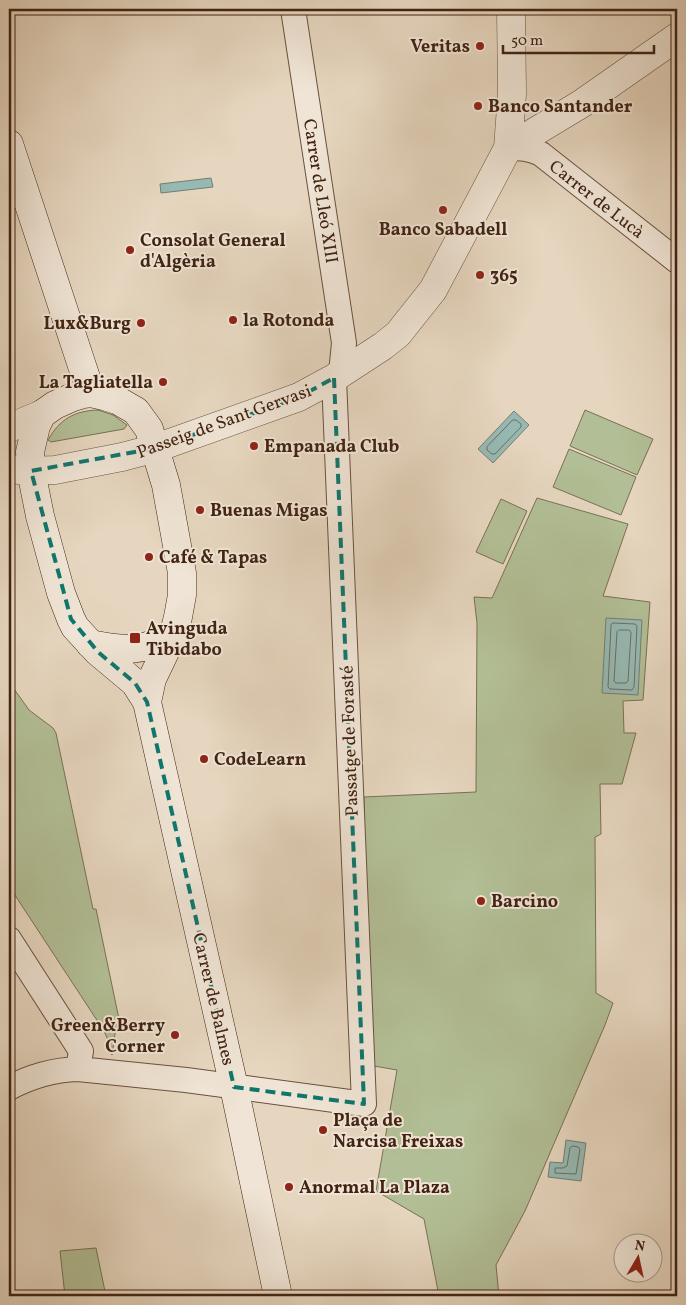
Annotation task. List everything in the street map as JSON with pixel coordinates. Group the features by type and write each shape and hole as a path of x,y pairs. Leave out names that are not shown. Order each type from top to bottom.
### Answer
{"main road":[{"name":"Passeig de Sant Gervasi","path":"20,470 55,470 122,457 156,448 299,397 338,376 398,334 433,290 508,148 512,94 511,9"},
{"path":"508,148 542,136 581,104 677,37"},
{"path":"512,94 520,107 538,119 542,136"},
{"path":"9,144 91,393"},
{"path":"9,428 42,414 73,396 91,393 117,400 136,411 149,429 166,485 182,572 181,602 178,617 172,637 152,679 147,702"},
{"path":"42,414 36,426 30,452 20,470 40,516 61,593 71,619 90,644 135,683 147,702"},
{"path":"90,644 111,648 133,649 156,644 172,637"},
{"name":"Carrer de Balmes","path":"147,702 234,1087 278,1296"}],"street":[{"name":"Carrer de Lleó XIII","path":"293,9 344,343 338,376"},
{"name":"Carrer de Lucà","path":"542,136 559,170 677,261"},
{"name":"Passatge de Forasté","path":"234,1087 364,1104 338,376"},
{"path":"9,939 81,1051 78,1069"},
{"path":"9,1088 39,1074 78,1069 234,1087"}],"highlighted area":[{"path":"334,378 364,1104 234,1087 147,702 135,683 98,652 71,619 31,471 156,448 299,397"}],"green space":[{"path":"98,410 113,415 127,425 124,429 51,442 48,440 68,418 82,412"},
{"path":"585,410 653,439 637,475 570,446"},
{"path":"569,449 636,477 621,515 553,487"},
{"name":"Barcino","path":"537,498 628,524 603,596 650,602 643,700 623,701 624,733 636,733 622,784 600,784 601,834 595,837 596,993 613,1003 525,1211 496,1265 499,1296 439,1296 424,1219 376,1191 397,1070 374,1066 365,869 364,797 476,792 477,623 474,597 492,598"},
{"path":"501,499 527,511 503,564 476,552"},
{"path":"9,682 29,710 53,728 56,733 93,909 96,909 119,1019 117,1020 112,1055 104,1031 9,886"},
{"path":"96,1248 106,1296 65,1296 60,1251"}],"water":[{"path":"211,178 213,187 161,193 160,184"},
{"path":"514,411 529,425 493,463 478,449"},
{"path":"606,618 642,620 638,695 602,693"},
{"path":"566,1140 586,1143 581,1181 548,1177 550,1162 563,1163"}],"place":[{"name":"Veritas","path":"480,46"},
{"name":"Banco Santander","path":"478,106"},
{"name":"Banco Sabadell","path":"443,210"},
{"name":"Consolat General d'Algèria","path":"130,250"},
{"name":"365","path":"480,275"},
{"name":"la Rotonda","path":"233,320"},
{"name":"Lux&Burg","path":"141,323"},
{"name":"La Tagliatella","path":"163,382"},
{"name":"Empanada Club","path":"254,446"},
{"name":"Buenas Migas","path":"200,510"},
{"name":"Café & Tapas","path":"149,557"},
{"name":"Avinguda Tibidabo","path":"135,638"},
{"name":"CodeLearn","path":"204,759"},
{"name":"Barcino","path":"481,901"},
{"name":"Green&Berry Corner","path":"175,1035"},
{"name":"Plaça de Narcisa Freixas","path":"323,1130"},
{"name":"Anormal La Plaza","path":"289,1187"}]}
